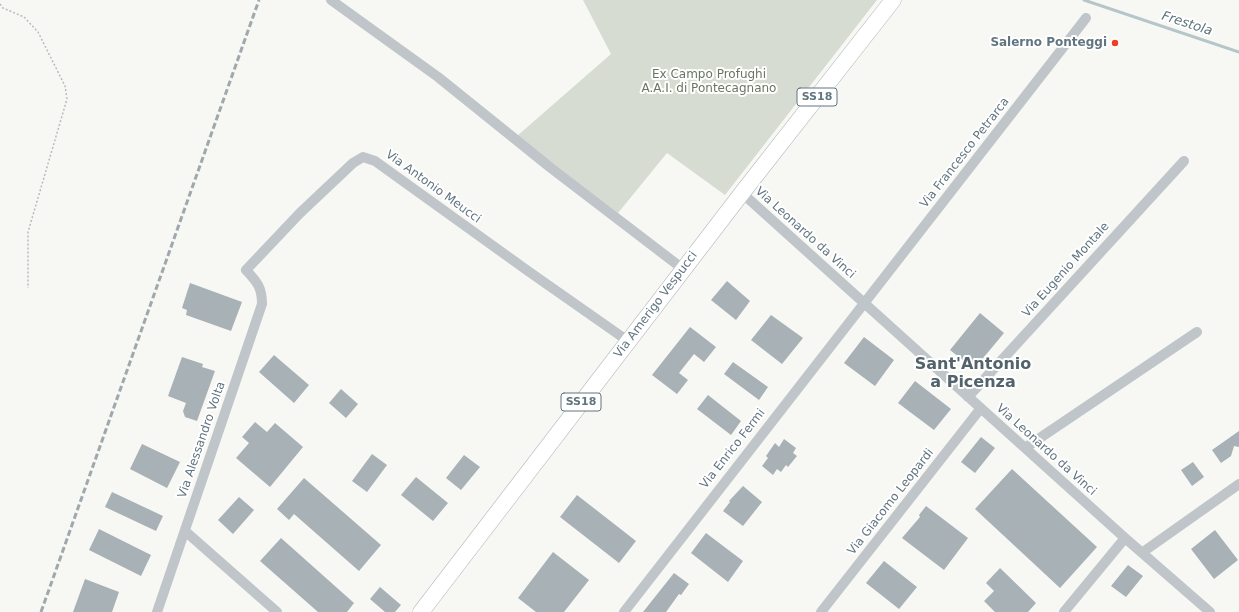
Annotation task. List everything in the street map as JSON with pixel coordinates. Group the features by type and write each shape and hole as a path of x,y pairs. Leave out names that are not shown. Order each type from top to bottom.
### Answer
{"main road":[{"name":"Via Amerigo Vespucci","path":"420,612 683,269 893,0"}],"street":[{"path":"331,0 438,77 551,168 683,269"},
{"name":"Via Francesco Petrarca","path":"864,303 1086,18"},
{"name":"Via Antonio Meucci","path":"253,277 246,270 300,213 353,163 363,157 375,161 628,341"},
{"name":"Via Eugenio Montale","path":"968,396 1184,161"},
{"name":"Via Leonardo da Vinci","path":"742,193 1125,538 1143,552 1210,612"},
{"name":"Via Alessandro Volta","path":"157,612 262,304 262,292 259,284 253,277"},
{"name":"Via Enrico Fermi","path":"624,612 864,303"},
{"path":"1025,448 1197,332"},
{"name":"Via Giacomo Leopardi","path":"821,612 981,408"},
{"path":"1143,552 1239,484"},
{"path":"185,531 277,612"},
{"path":"1064,612 1125,538"}],"path":[{"path":"0,4 3,8 24,17 38,32 65,86 67,99 28,232 28,288"}],"green space":[{"name":"Ex Campo Profughi A.A.I. di Pontecagnano","path":"583,0 877,0 725,195 667,153 618,213 517,136 611,54"}],"building":[{"path":"727,281 750,301 736,320 711,300"},
{"path":"190,283 242,302 231,331 186,315 187,310 182,308"},
{"path":"980,313 1004,333 974,369 950,350"},
{"path":"771,315 803,338 782,364 751,340"},
{"path":"690,327 716,347 704,362 694,354 679,373 688,380 677,394 652,375"},
{"path":"864,337 894,360 875,386 844,363"},
{"path":"274,355 309,385 294,403 259,372"},
{"path":"182,357 203,364 202,367 215,371 197,421 185,417 183,411 186,403 168,396"},
{"path":"733,362 768,387 759,400 724,374"},
{"path":"915,381 951,409 934,430 898,403"},
{"path":"341,389 358,404 346,418 329,403"},
{"path":"708,395 741,421 731,435 697,409"},
{"path":"255,422 267,432 275,423 303,447 270,487 236,458 249,443 242,437"},
{"path":"1239,431 1239,447 1234,446 1231,456 1221,463 1212,450"},
{"path":"981,437 995,448 975,473 961,462"},
{"path":"784,439 796,448 793,453 797,456 788,467 786,465 781,472 777,469 773,475 762,466 768,458 766,456 775,443 779,447"},
{"path":"142,444 180,462 167,488 130,469"},
{"path":"372,454 387,465 367,492 352,481"},
{"path":"464,455 480,467 461,490 446,478"},
{"path":"1193,462 1204,477 1192,486 1181,470"},
{"path":"1012,469 1097,547 1060,588 975,509"},
{"path":"416,477 448,503 433,521 401,495"},
{"path":"304,478 381,545 359,571 294,514 289,520 277,509"},
{"path":"743,486 762,502 743,526 723,511 730,502 729,501"},
{"path":"112,492 163,516 156,531 105,507"},
{"path":"577,495 636,541 619,563 560,517"},
{"path":"239,497 254,510 233,534 218,520"},
{"path":"926,506 968,538 944,570 902,538 920,517 919,515"},
{"path":"99,529 151,555 141,576 89,550"},
{"path":"1215,530 1238,560 1214,579 1191,549"},
{"path":"706,533 743,561 728,582 691,553"},
{"path":"281,538 354,603 347,612 318,612 260,561"},
{"path":"553,552 589,580 564,612 536,612 518,598"},
{"path":"884,561 917,587 899,609 866,583"},
{"path":"1128,565 1143,576 1126,597 1111,586"},
{"path":"1000,568 1036,603 1028,612 995,612 984,601 994,591 986,583"},
{"path":"674,573 689,584 681,595 679,594 666,612 643,612"},
{"path":"85,579 119,592 112,612 73,612"},
{"path":"380,587 401,605 395,612 385,612 370,599"}],"waterway":[{"name":"Frestola","path":"1084,0 1239,52"}],"railway":[{"path":"41,612 259,0"}],"place":[{"name":"Salerno Ponteggi","path":"1115,43"}],"district":[{"name":"Sant'Antonio a Picenza","path":"973,374"}]}
